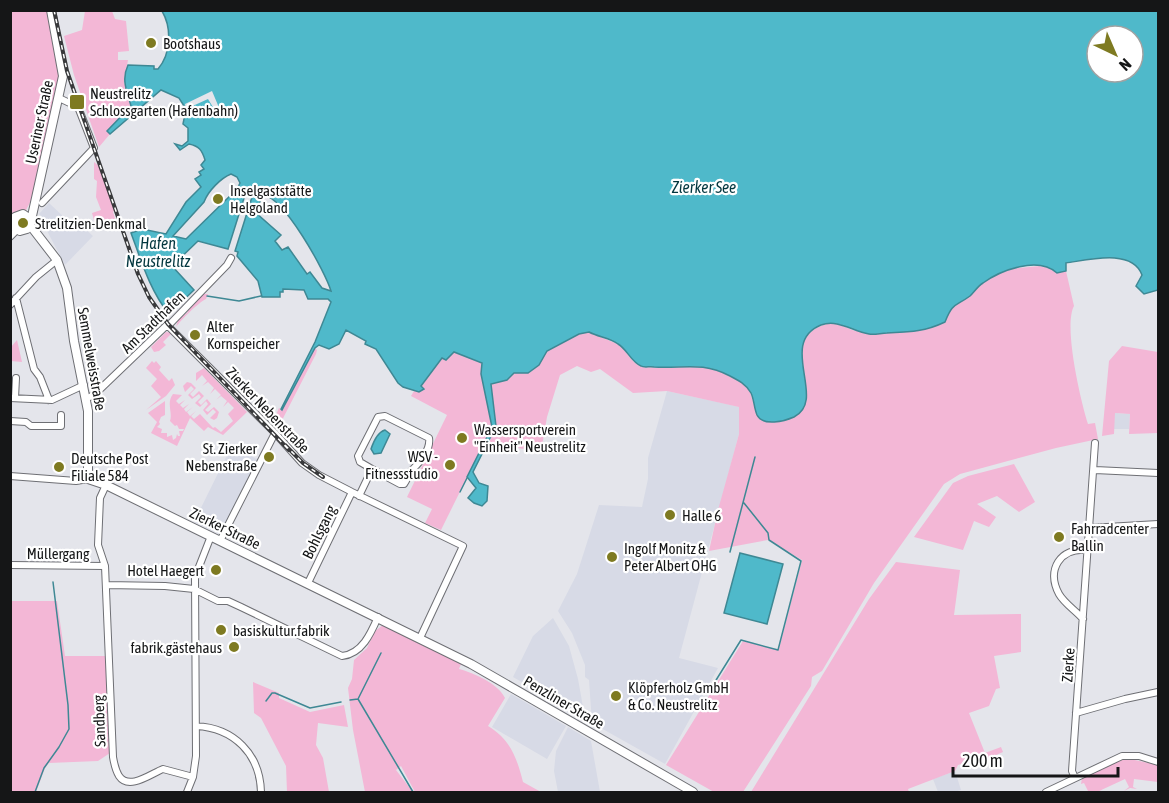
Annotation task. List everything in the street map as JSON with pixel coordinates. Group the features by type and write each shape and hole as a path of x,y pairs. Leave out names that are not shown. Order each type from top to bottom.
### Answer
{"main road":[{"name":"Useriner Straße","path":"20,223 38,203 60,98 62,66 51,10"},
{"name":"Semmelweisstraße","path":"20,223 49,248 57,260 67,288 74,340 87,399 88,479"},
{"name":"Zierker Straße","path":"88,479 420,638"},
{"name":"Penzliner Straße","path":"420,638 492,676 693,792"}],"street":[{"path":"38,203 94,148 78,107 60,98"},
{"path":"10,237 20,223"},
{"name":"Am Stadthafen","path":"87,399 168,324 168,326 227,265 231,258"},
{"path":"10,305 36,277 57,260"},
{"path":"16,298 33,367 41,379 49,400"},
{"name":"Zierker Nebenstraße","path":"168,326 302,463 319,475 359,496 463,546 420,638"},
{"path":"16,378 13,398 49,400 84,385"},
{"path":"10,421 26,422 31,426 61,426 61,415"},
{"path":"380,416 385,416 429,440 419,464 412,470 404,484 372,469 360,462 358,456 380,416"},
{"path":"187,792 193,777 196,756 195,577 275,433"},
{"name":"Zierke","path":"1075,778 1072,771 1095,470 1095,443"},
{"path":"359,496 372,469"},
{"path":"1095,470 1158,472"},
{"name":"Zierker Straße","path":"10,477 76,481 88,479"},
{"name":"Sandberg","path":"104,488 100,498 98,545 105,566 112,757 121,778 129,781 137,781 163,770 193,777"},
{"name":"Bohlsgang","path":"308,583 352,492"},
{"path":"1090,528 1158,524"},
{"path":"1083,619 1060,597 1053,575 1060,560 1066,554 1077,550 1088,550"},
{"name":"Müllergang","path":"10,565 105,566"},
{"path":"106,585 194,589 218,601 228,601 342,656 349,654 367,640 378,617"},
{"path":"1076,713 1158,692"},
{"path":"196,726 215,729 235,739 253,760 261,782 261,792"},
{"path":"1046,792 1122,756 1139,756 1158,762"}],"shaded area":[{"path":"10,11 49,11 59,79 34,195 26,210 11,214"},
{"path":"85,11 112,11 115,19 126,21 129,51 118,52 118,60 128,60 124,82 132,106 107,131 110,134 99,147 74,75 64,36 82,30"},
{"path":"94,162 99,166 115,210 113,212 117,225 103,220 95,224 92,213 101,210 96,197 97,181 94,179"},
{"path":"49,203 67,220 74,219 93,236 65,265 46,229 47,221 39,214"},
{"path":"1040,266 1051,268 1057,273 1066,271 1074,306 1071,316 1072,346 1081,399 1088,424 1095,423 1098,439 960,474 944,484 874,583 822,671 812,677 811,686 743,792 714,792 666,765 743,641 779,649 802,560 768,540 709,551 739,434 739,407 667,391 633,393 600,369 591,372 577,366 560,375 547,417 541,452 489,443 496,426 491,384 507,380 514,373 529,373 539,365 547,351 579,334 589,332 620,345 634,362 642,367 669,368 687,365 709,367 725,373 744,384 750,392 757,414 806,403 802,353 809,334 819,327 835,322 852,330 872,334 945,322 951,307 970,296 981,283 1007,269"},
{"path":"203,294 208,294 206,299 176,327 178,320"},
{"path":"166,332 172,333 163,342 166,345 154,352 151,347"},
{"path":"17,340 22,362 11,361 11,347"},
{"path":"1122,346 1158,352 1158,433 1129,434 1130,414 1115,413 1114,434 1102,436 1109,361"},
{"path":"315,348 316,354 278,428 275,428 272,424 279,408 282,410"},
{"name":"Wassersportverein \"Einheit\" Neustrelitz","path":"454,352 482,363 492,427 441,530 425,523 432,509 407,497 447,415 411,396 414,391 419,392 424,389 421,387 442,358 446,360"},
{"path":"152,361 154,363 156,361 161,367 159,370 169,381 172,378 175,385 166,396 146,410 161,397 151,386 157,379 146,368"},
{"path":"204,368 247,412 223,435 208,427 204,431 190,418 177,446 151,433 157,422 148,413 165,401 165,415 161,417 157,427 162,429 161,433 167,433 167,437 172,435 173,440 177,434 180,436 179,431 183,431 184,429 179,429 170,421 170,401 173,394 182,395 176,401 179,404 185,400 180,405 183,408 189,404 184,409 186,412 193,407 187,412 190,416 196,411 191,416 194,419 200,414 213,428 221,432 233,421 228,414 234,408 228,402 223,407 227,401 221,396 216,400 221,395 215,389 210,394 214,388 208,382 202,386 207,381 202,375 196,381 196,373"},
{"path":"187,382 196,388 190,394 193,397 199,391 204,396 198,402 201,405 207,399 211,404 205,410 208,412 214,407 219,412 217,418 214,420 210,418 216,412 213,409 207,415 203,410 208,404 206,401 200,407 195,403 201,397 199,394 192,399 188,395 194,389 191,386 185,392 183,386"},
{"path":"667,391 740,407 739,434 679,658 718,668 665,764 592,723 589,680 585,677 585,665 572,633 558,611 577,574 599,505 642,507 648,479 648,458"},
{"path":"1114,413 1130,414 1129,429 1114,429"},
{"path":"231,447 259,460 221,535 194,522"},
{"path":"1014,464 1035,502 1019,512 997,496 977,504 996,517 989,527 974,521 963,550 914,537 953,483 968,476"},
{"path":"896,562 960,570 954,615 1021,614 1021,652 994,656 1000,688 996,689 989,706 969,713 985,753 1001,747 1003,752 975,764 971,761 958,765 955,771 908,789 909,792 751,792 869,599"},
{"path":"10,601 57,601 65,656 107,656 110,753 98,761 49,763 36,792 11,792"},
{"path":"553,618 569,646 585,718 513,677 533,636"},
{"path":"383,625 461,664 459,669 485,680 502,693 505,698 488,726 507,743 518,765 523,782 541,792 415,792 401,766 396,770 413,792 365,792 353,730 348,688 352,679 354,660 367,648 375,631"},
{"path":"253,682 279,693 279,698 310,712 344,705 348,727 318,723 316,745 323,758 329,792 287,792 286,766 261,718 254,713"},
{"path":"511,694 566,726 547,759 492,727"},
{"path":"568,727 591,741 600,792 558,792 554,771 556,751"},
{"path":"1130,759 1158,765 1158,782 1134,779 1133,787 1137,789 1130,788 1124,791 1129,787 1125,779 1097,792 1086,792 1088,791 1084,783 1081,784 1082,778 1119,760"},
{"path":"955,771 961,790 938,792 933,779"}],"water":[{"name":"Zierker See","path":"162,11 1158,11 1158,290 1144,294 1136,286 1142,275 1129,261 1097,258 1066,263 1066,271 1057,273 1049,268 1030,265 999,274 979,286 970,296 952,308 945,322 923,330 871,334 839,324 821,325 809,333 803,345 806,398 803,409 794,417 774,422 760,419 749,390 742,383 720,371 701,367 642,367 615,342 589,332 579,334 547,351 539,365 528,373 514,373 507,380 491,384 496,426 473,472 479,483 488,486 487,501 482,506 468,498 476,488 467,477 492,427 481,374 482,363 454,352 446,360 442,358 421,386 424,389 419,392 398,383 376,349 346,330 339,344 329,349 319,345 315,348 281,409 315,342 331,302 328,299 308,299 304,290 283,289 280,297 262,297 258,281 235,251 251,195 245,195 228,249 198,241 172,266 194,290 169,314 162,305 147,275 131,233 142,229 166,234 186,202 201,187 195,179 201,175 199,172 204,169 201,165 205,160 198,147 189,144 180,150 175,144 182,146 188,141 188,128 183,124 186,109 179,98 161,90 110,134 107,131 131,106 125,81 128,65 154,66 154,69 158,69 166,56 169,41","holes":["231,174 237,177 240,183 237,189 186,239 173,236 204,202 215,185","263,195 282,208 303,236 331,291 322,288 310,272 307,274 288,247 282,250 275,241 281,235 255,212"]},
{"path":"385,430 390,434 381,453 374,454 371,449 373,444 378,435"},
{"path":"740,553 783,564 767,624 724,613"}],"pier":[{"path":"212,91 220,110 216,112 208,99 186,109 185,104"}],"waterway":[{"path":"207,296 239,301 261,296"},
{"path":"730,552 755,457"},
{"path":"460,492 467,478"},
{"path":"708,693 741,640 778,650 801,561 769,540 768,533 744,503"},
{"path":"35,792 44,768 69,729 53,582"},
{"path":"381,653 358,699 413,792"},
{"path":"266,701 272,693 275,693 310,708 341,702"},
{"path":"350,700 358,699"}],"railway":[{"path":"54,10 67,71 138,274 149,297 168,324 289,450"},
{"path":"285,445 303,463 323,477"}],"place":[{"name":"Bootshaus","path":"151,43"},
{"name":"Neustrelitz Schlossgarten (Hafenbahn)","path":"77,102"},
{"name":"Inselgaststätte Helgoland","path":"218,199"},
{"name":"Strelitzien-Denkmal","path":"23,223"},
{"name":"Alter Kornspeicher","path":"195,335"},
{"name":"Wassersportverein \"Einheit\" Neustrelitz","path":"462,438"},
{"name":"St. Zierker Nebenstraße","path":"269,457"},
{"name":"WSV - Fitnessstudio","path":"450,465"},
{"name":"Deutsche Post Filiale 584","path":"59,467"},
{"name":"Halle 6","path":"670,515"},
{"name":"Fahrradcenter Ballin","path":"1059,537"},
{"name":"Ingolf Monitz & Peter Albert OHG","path":"612,557"},
{"name":"Hotel Haegert","path":"216,570"},
{"name":"basiskultur.fabrik","path":"221,630"},
{"name":"fabrik.gästehaus","path":"234,647"},
{"name":"Klöpferholz GmbH & Co. Neustrelitz","path":"616,696"}],"water label":[{"name":"Hafen Neustrelitz","path":"158,252"}]}
